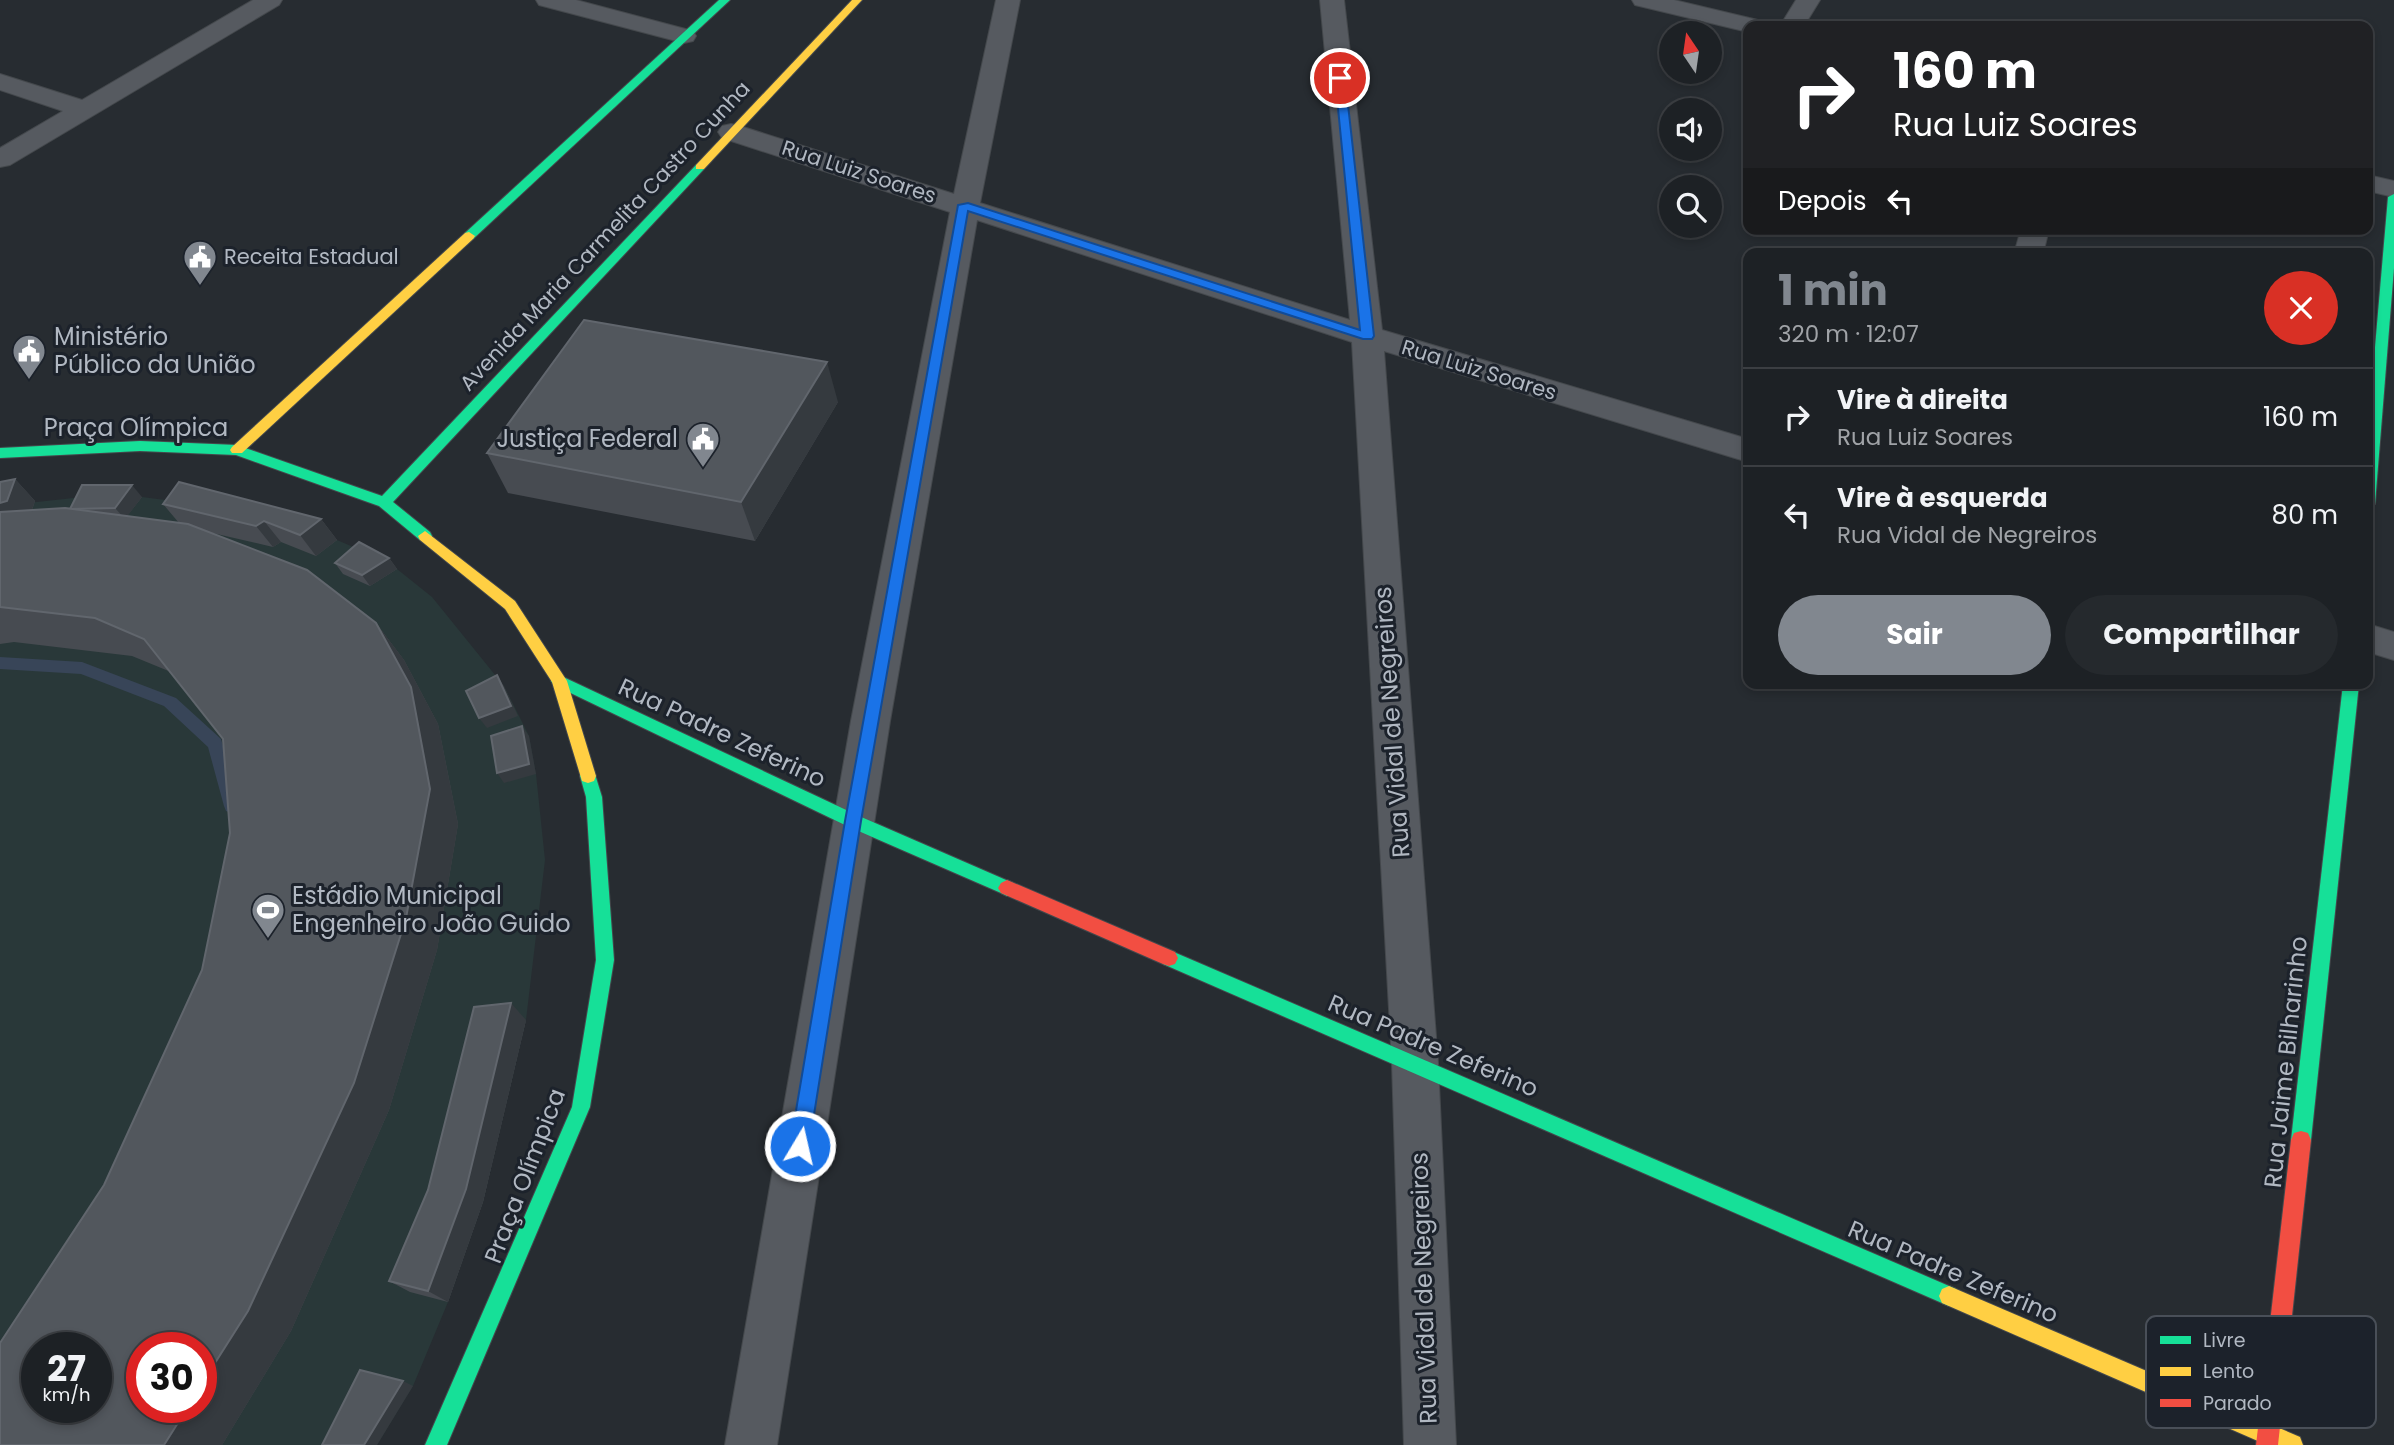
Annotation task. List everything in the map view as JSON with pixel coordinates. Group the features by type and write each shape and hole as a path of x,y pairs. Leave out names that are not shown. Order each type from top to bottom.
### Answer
{"street":[{"path":"0,159 270,0"},
{"path":"548,0 684,36"},
{"path":"237,450 725,0"},
{"name":"Avenida Maria Carmelita Castro Cunha","path":"384,502 857,0"},
{"path":"751,1445 853,821 964,205 1008,0"},
{"name":"Rua Vidal de Negreiros","path":"1332,0 1367,336 1415,1063 1430,1445"},
{"path":"1644,0 1743,24"},
{"path":"1795,21 1808,0"},
{"path":"0,82 84,110"},
{"name":"Rua Luiz Soares","path":"731,132 1367,336 1743,449"},
{"path":"2373,184 2394,189"},
{"path":"2373,444 2394,197"},
{"name":"Praça Olímpica","path":"0,453 140,446 237,450 384,502 510,605 559,681 594,797 605,960 603,974 581,1107 436,1445"},
{"path":"2373,640 2394,646"},
{"name":"Rua Padre Zeferino","path":"559,681 853,821 1415,1063 2146,1386"},
{"name":"Rua Jaime Bilharinho","path":"2281,1316 2350,689"},
{"name":"Rua Padre Zeferino","path":"2240,1428 2267,1440 2292,1445"}],"shaded area":[{"name":"Estádio Municipal Engenheiro João Guido","path":"92,496 142,497 196,504 337,540 397,569 432,597 504,686 529,736 536,774 545,860 526,1020 483,1202 448,1302 413,1386 377,1445 0,1445 0,506"}],"building":[{"path":"584,320 827,362 741,502 487,453"},
{"path":"15,479 7,501 0,503 0,482"},
{"path":"179,482 321,519 300,535 264,521 256,526 163,504"},
{"path":"82,485 132,485 115,508 70,509"},
{"path":"65,508 188,524 307,570 376,623 411,687 430,789 406,918 354,1083 248,1311 217,1360 217,1332 126,1332 126,1423 178,1423 164,1445 0,1445 0,1343 104,1185 202,970 230,833 223,739 144,639 95,618 0,607 0,512"},
{"path":"359,542 389,558 362,575 335,563"},
{"path":"497,675 511,706 479,718 466,691"},
{"path":"522,726 529,764 497,773 491,736"},
{"path":"511,1003 466,1189 428,1291 389,1281 428,1190 474,1007"},
{"path":"360,1370 403,1381 364,1445 322,1445"}],"waterway":[{"path":"0,663 82,668 170,702 215,744 232,806"}],"traffic: fast":[{"path":"469,236 725,0"},
{"path":"384,502 700,167"},
{"path":"2373,445 2394,197"},
{"path":"0,453 140,446 237,450 384,502 425,536"},
{"path":"559,681 853,821 1007,888"},
{"path":"2301,1140 2350,689"},
{"path":"436,1445 581,1107 605,960 594,797 588,776"},
{"path":"1169,958 1949,1296"}],"traffic: slow":[{"path":"700,167 857,0"},
{"path":"237,450 469,236"},
{"path":"425,536 510,605 559,681 588,776"},
{"path":"1949,1296 2146,1382"},
{"path":"2253,1428 2292,1445"}],"traffic: jam":[{"path":"1007,888 1169,958"},
{"path":"2281,1316 2301,1140"},
{"path":"2267,1445 2269,1428"}],"place":[{"name":"Receita Estadual","path":"200,287"},
{"name":"Ministério Público da União","path":"29,381"},
{"name":"Justiça Federal","path":"703,469"},
{"name":"Estádio Municipal Engenheiro João Guido","path":"268,940"}],"route":[{"path":"800,1146 853,821 964,205 1367,336 1340,78"}]}
